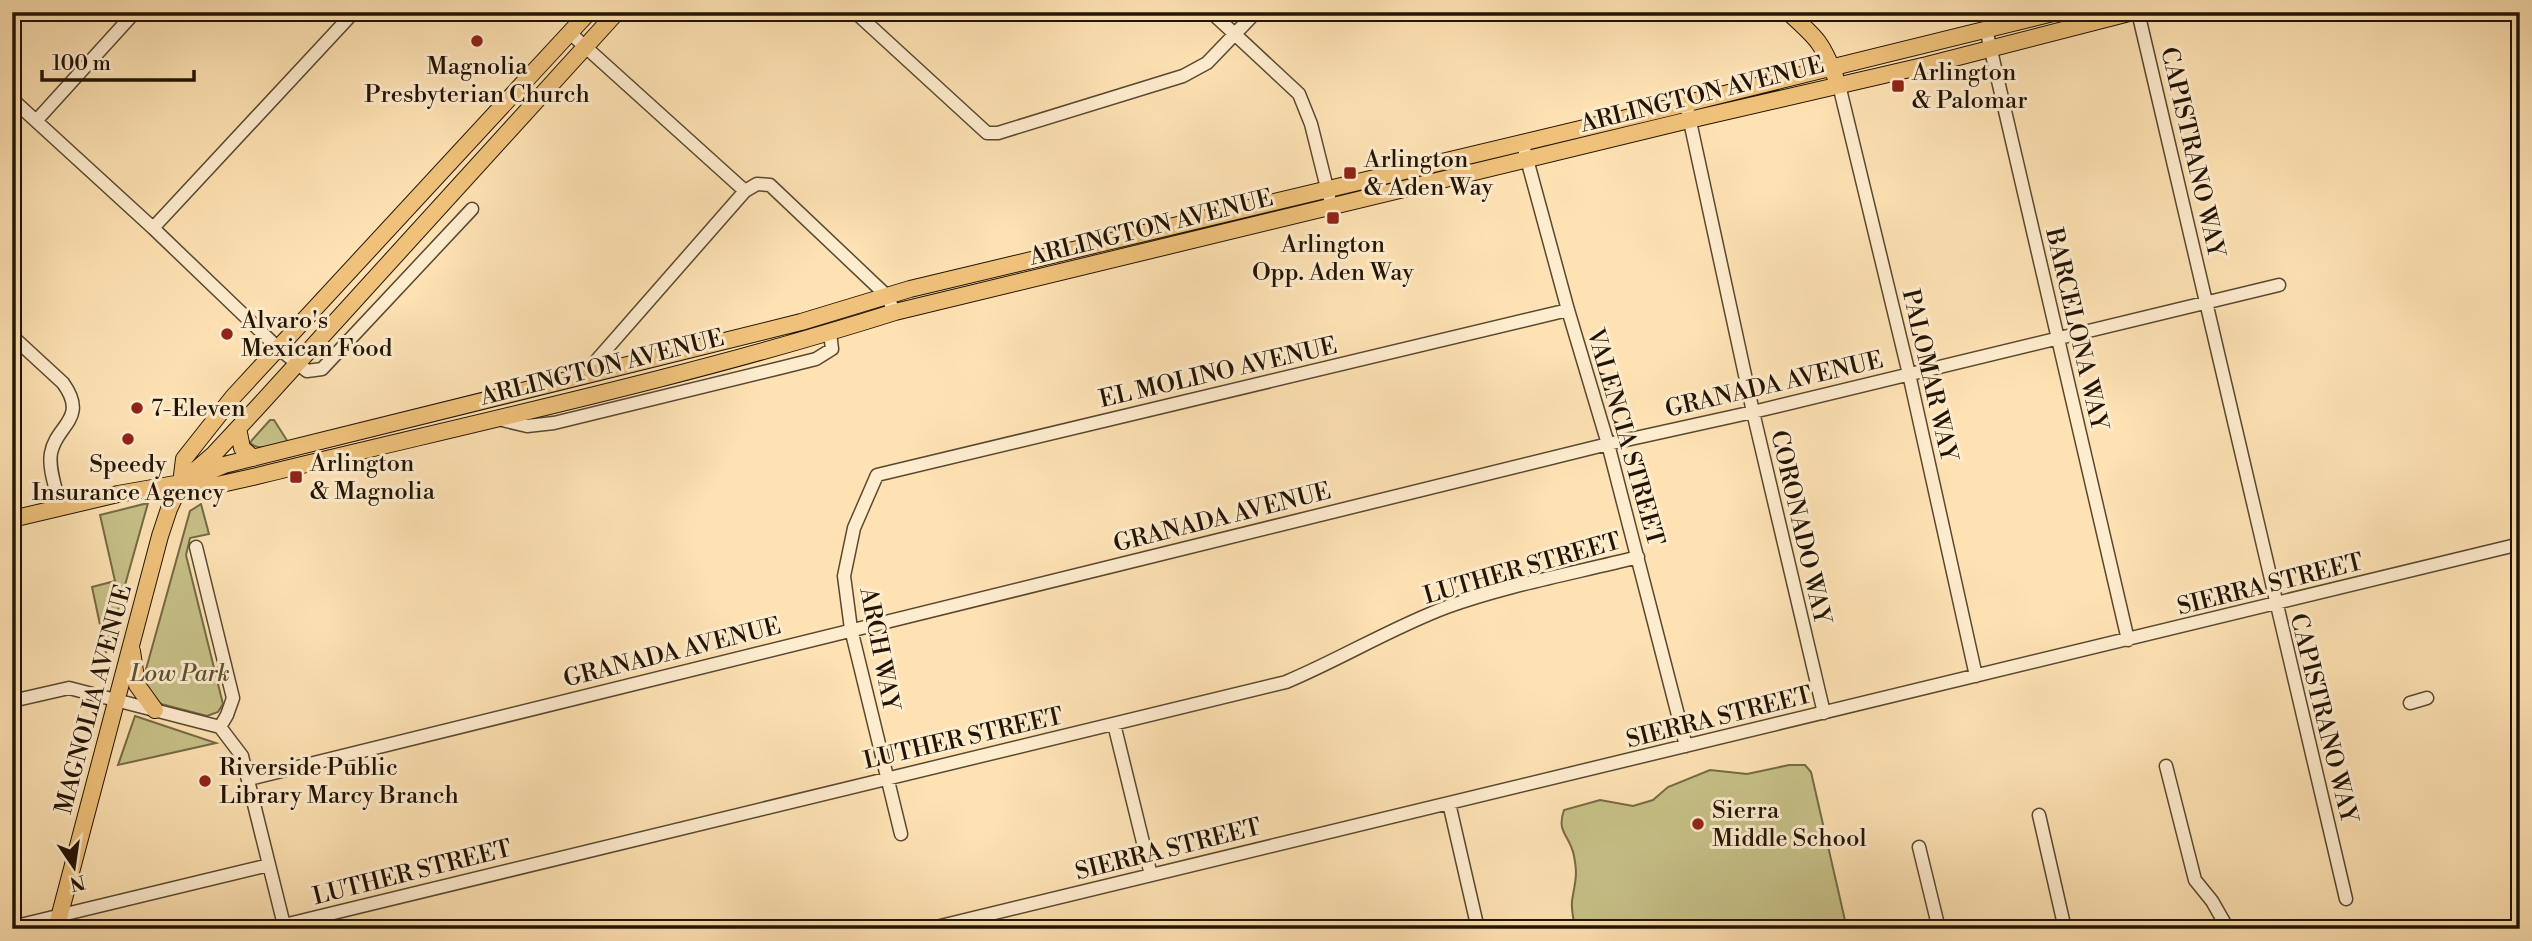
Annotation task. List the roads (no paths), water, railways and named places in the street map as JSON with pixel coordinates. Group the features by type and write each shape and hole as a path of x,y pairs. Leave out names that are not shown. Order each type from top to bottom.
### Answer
{"main road":[{"name":"MAGNOLIA AVENUE","path":"57,922 160,536 181,483 184,459 233,397 589,12"},
{"name":"MAGNOLIA AVENUE","path":"181,483 214,454 617,12"},
{"path":"1788,12 1809,29 1823,46 1839,85"},
{"name":"ARLINGTON AVENUE","path":"12,519 181,483 225,465 801,322 886,295 2057,12"},
{"name":"ARLINGTON AVENUE","path":"181,483 217,485 636,383 830,333 895,312 1990,49 2133,12"},
{"path":"238,428 242,449 253,458"},
{"path":"131,645 137,685 155,710"}],"street":[{"path":"36,121 135,12"},
{"path":"152,228 354,12"},
{"path":"855,12 987,134 998,133 1183,76 1207,62 1256,12"},
{"path":"1211,12 1299,94 1311,124 1332,206"},
{"name":"CAPISTRANO WAY","path":"2138,12 2346,899"},
{"name":"BARCELONA WAY","path":"1986,29 2128,640"},
{"path":"570,33 745,191"},
{"name":"PALOMAR WAY","path":"1839,85 1909,374 1976,676"},
{"path":"12,99 278,348 307,371 322,369 472,209"},
{"name":"CORONADO WAY","path":"1686,103 1753,412 1824,713"},
{"name":"VALENCIA STREET","path":"1522,141 1639,557 1686,746"},
{"path":"582,377 745,191 757,184 770,185 886,295 895,312"},
{"path":"2208,302 2279,285"},
{"name":"GRANADA AVENUE","path":"249,779 1608,444 1753,412 2208,302"},
{"name":"EL MOLINO AVENUE","path":"877,475 1568,310"},
{"path":"494,418 527,426 554,424 816,359 832,349 830,333"},
{"path":"12,336 63,383 69,391 73,405 71,417 51,449 50,460 60,508"},
{"path":"636,383 641,402"},
{"name":"ARCH WAY","path":"877,475 854,528 844,576 851,629 901,834"},
{"name":"SIERRA STREET","path":"928,929 2520,544"},
{"path":"196,547 233,698 220,727"},
{"name":"LUTHER STREET","path":"285,927 1286,682 1400,626 1448,607 1485,594 1639,557"},
{"path":"12,701 69,688 220,727 242,756 285,927"},
{"path":"2410,703 2427,698"},
{"path":"1114,723 1151,875"},
{"path":"2166,766 2195,880 2212,901 2228,929"},
{"path":"1449,803 1478,929"},
{"path":"2039,815 2065,929"},
{"path":"1919,847 1939,929"},
{"path":"12,927 57,922 269,865"}],"place":[{"name":"Magnolia Presbyterian Church","path":"477,41"},
{"name":"Arlington & Palomar","path":"1898,86"},
{"name":"Arlington & Aden Way","path":"1350,173"},
{"name":"Arlington Opp. Aden Way","path":"1333,218"},
{"name":"Alvaro's Mexican Food","path":"227,334"},
{"name":"7-Eleven","path":"137,408"},
{"name":"Speedy Insurance Agency","path":"128,439"},
{"name":"Arlington & Magnolia","path":"296,477"},
{"name":"Riverside Public Library Marcy Branch","path":"205,781"},
{"name":"Sierra Middle School","path":"1698,824"}],"park label":[{"name":"Low Park","path":"180,673"}]}
